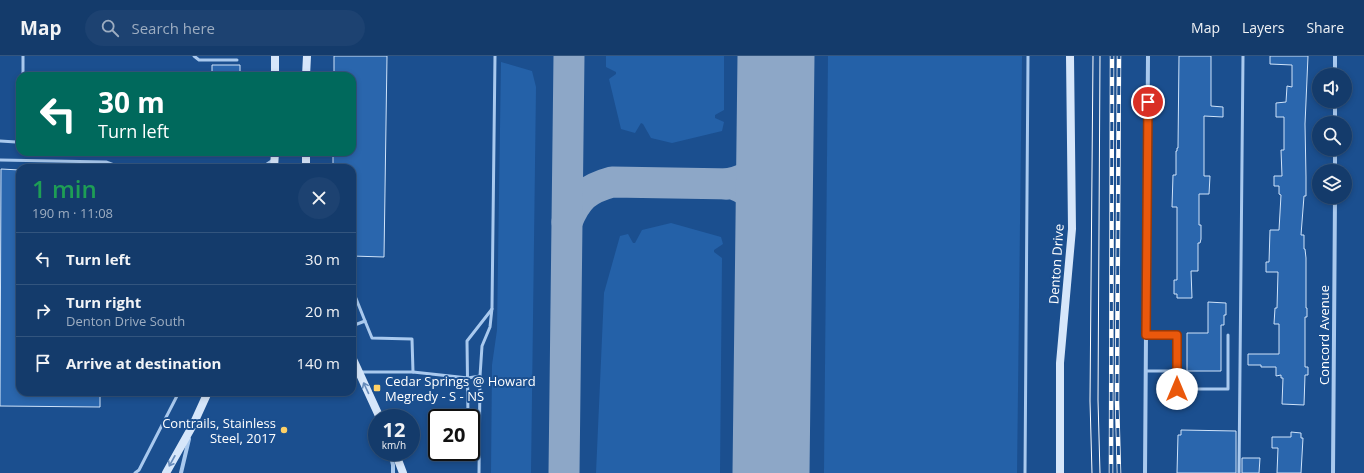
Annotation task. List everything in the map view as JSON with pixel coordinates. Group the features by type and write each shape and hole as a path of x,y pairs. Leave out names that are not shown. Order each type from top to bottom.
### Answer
{"main road":[{"path":"275,56 275,72"},
{"path":"306,72 307,56"},
{"name":"Denton Drive","path":"1060,473 1060,362 1072,229 1070,56"},
{"path":"356,366 376,409"},
{"path":"166,473 193,425 206,396"},
{"path":"398,461 403,473"}],"street":[{"path":"1145,473 1148,56"},
{"path":"1335,56 1335,68"},
{"name":"Concord Avenue","path":"1333,473 1335,204"},
{"path":"181,473 193,425"},
{"path":"392,461 393,473"}],"lane":[{"path":"23,56 23,72"},
{"path":"194,56 199,60 237,60"},
{"path":"479,473 480,376 482,346 490,328 492,308 495,56"},
{"path":"1025,473 1028,56"},
{"path":"1239,473 1243,56"},
{"path":"0,141 16,142"},
{"path":"266,164 275,156"},
{"path":"0,160 106,162 111,164"},
{"path":"356,298 372,338 412,339 413,372"},
{"path":"468,409 467,341 492,308"},
{"path":"356,324 365,321"},
{"path":"1146,335 1177,335 1177,389 1228,389 1228,335"},
{"path":"1146,371 1177,371"},
{"path":"359,372 413,372 468,378 480,376"},
{"path":"136,473 139,470 177,396"}],"shaded area":[{"path":"606,56 724,56 724,110 715,115 715,118 724,122 722,131 672,143 651,138 641,123 635,133 621,129 609,79 616,74 616,72 606,67"},
{"path":"828,56 1022,56 1017,473 824,473"},
{"path":"501,62 532,71 536,87 531,473 491,473 492,365 497,330"},
{"path":"671,223 721,237 723,244 714,250 714,252 722,258 720,473 596,473 604,293 620,236 628,234 633,243 635,243 642,230"}],"building":[{"path":"334,56 387,56 384,257 356,256 356,164 333,164 333,156 356,156 356,72 334,72"},
{"path":"1179,56 1211,56 1211,106 1223,107 1223,117 1204,116 1204,176 1210,176 1209,194 1199,194 1199,225 1201,225 1201,239 1200,243 1198,243 1198,271 1191,271 1192,298 1177,298 1177,294 1174,294 1174,280 1177,280 1177,207 1172,207 1173,175 1176,175 1176,151 1178,148"},
{"path":"1270,56 1308,56 1305,124 1306,196 1304,196 1301,235 1304,235 1304,249 1306,258 1307,308 1307,317 1305,317 1305,367 1308,367 1308,375 1305,375 1304,405 1282,404 1283,378 1281,378 1281,375 1276,376 1276,367 1248,365 1248,354 1279,354 1279,324 1274,324 1275,308 1277,308 1278,272 1266,272 1266,262 1269,262 1270,230 1279,230 1281,195 1279,194 1279,186 1274,186 1274,176 1282,176 1281,150 1284,150 1284,117 1276,117 1276,103 1286,102 1287,86 1292,87 1292,65 1270,64"},
{"path":"212,65 240,65 240,72 212,72"},
{"path":"1,169 16,170 16,396 100,396 100,407 0,406"},
{"path":"1208,302 1226,303 1224,325 1221,325 1221,371 1187,371 1187,333 1208,333"},
{"path":"1181,430 1236,431 1236,473 1177,473 1178,435 1181,435"},
{"path":"1291,432 1301,433 1301,438 1303,438 1301,473 1277,473 1278,448 1272,448 1272,437 1291,437"},
{"path":"1242,458 1260,458 1259,473 1242,473"}],"taxiway":[{"path":"564,473 569,56"},
{"path":"726,184 744,179 758,169 769,155 775,138"},
{"path":"567,222 579,201 589,191 612,182 733,184 746,190 758,199 767,210 774,224"}],"runway":[{"path":"771,473 776,56"}],"tram line":[{"path":"1092,473 1090,401 1093,56"},
{"path":"1100,56 1098,400 1100,473"}],"railway":[{"path":"1111,473 1112,56"},
{"path":"1119,56 1117,400 1119,473"}],"place":[{"name":"Cedar Springs @ Howard Megredy - S - NS","path":"377,388"},
{"name":"Contrails, Stainless Steel, 2017","path":"284,430"}],"route":[{"path":"1148,102 1146,335 1177,335 1177,389"}]}
